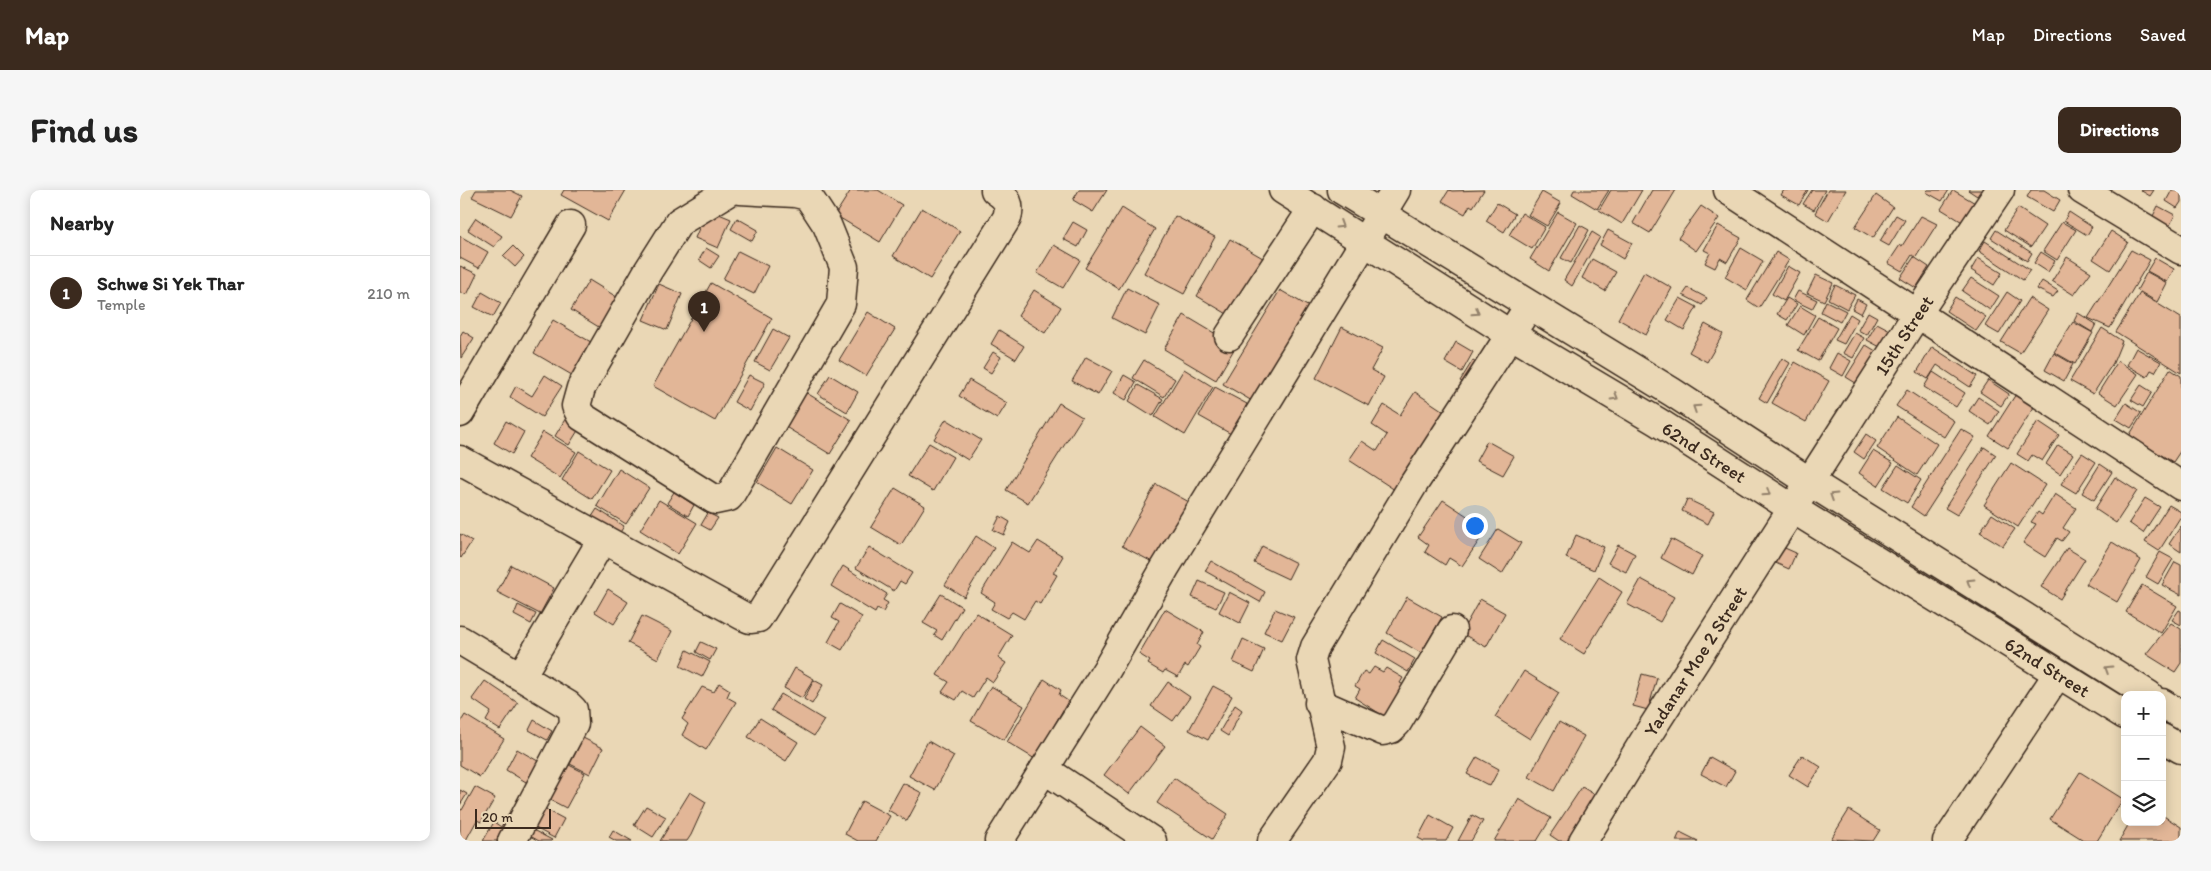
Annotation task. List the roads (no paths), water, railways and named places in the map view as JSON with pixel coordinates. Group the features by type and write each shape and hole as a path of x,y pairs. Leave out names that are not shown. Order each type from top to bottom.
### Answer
{"street":[{"path":"731,190 679,222 648,271 581,388 576,406 581,416 715,500 729,497 840,304 844,267 810,193 740,190"},
{"path":"460,460 602,540 743,616 750,619 758,618 1007,218 1010,210 1008,202 1004,196 995,190"},
{"name":"62nd Street","path":"1283,190 1510,334 1658,422 1792,509 2057,675 2121,713"},
{"name":"62nd Street","path":"1342,190 1672,392 1810,482 2143,691"},
{"path":"999,841 1106,669 1165,568 1396,190"},
{"path":"1728,190 2181,486"},
{"name":"15th Street","path":"1810,482 1917,314 2000,190"},
{"path":"2082,190 2181,250"},
{"path":"1229,336 1313,208"},
{"path":"460,414 571,225"},
{"path":"1272,841 1328,760 1331,747 1319,703 1311,660 1314,647 1413,485 1529,306"},
{"name":"Yadanar Moe 2 Street","path":"1583,841 1647,736 1810,482"},
{"path":"521,676 602,540"},
{"path":"1319,703 1383,731 1391,729 1408,706 1452,630"},
{"path":"463,650 521,676 570,706 573,710 574,724 512,841"},
{"path":"1947,841 2057,675"},
{"path":"2166,706 2181,715"},
{"path":"2166,740 2181,749"},
{"path":"1044,769 1152,841"}],"place":[{"name":"Schwe Si Yek Thar","path":"704,332"}]}
